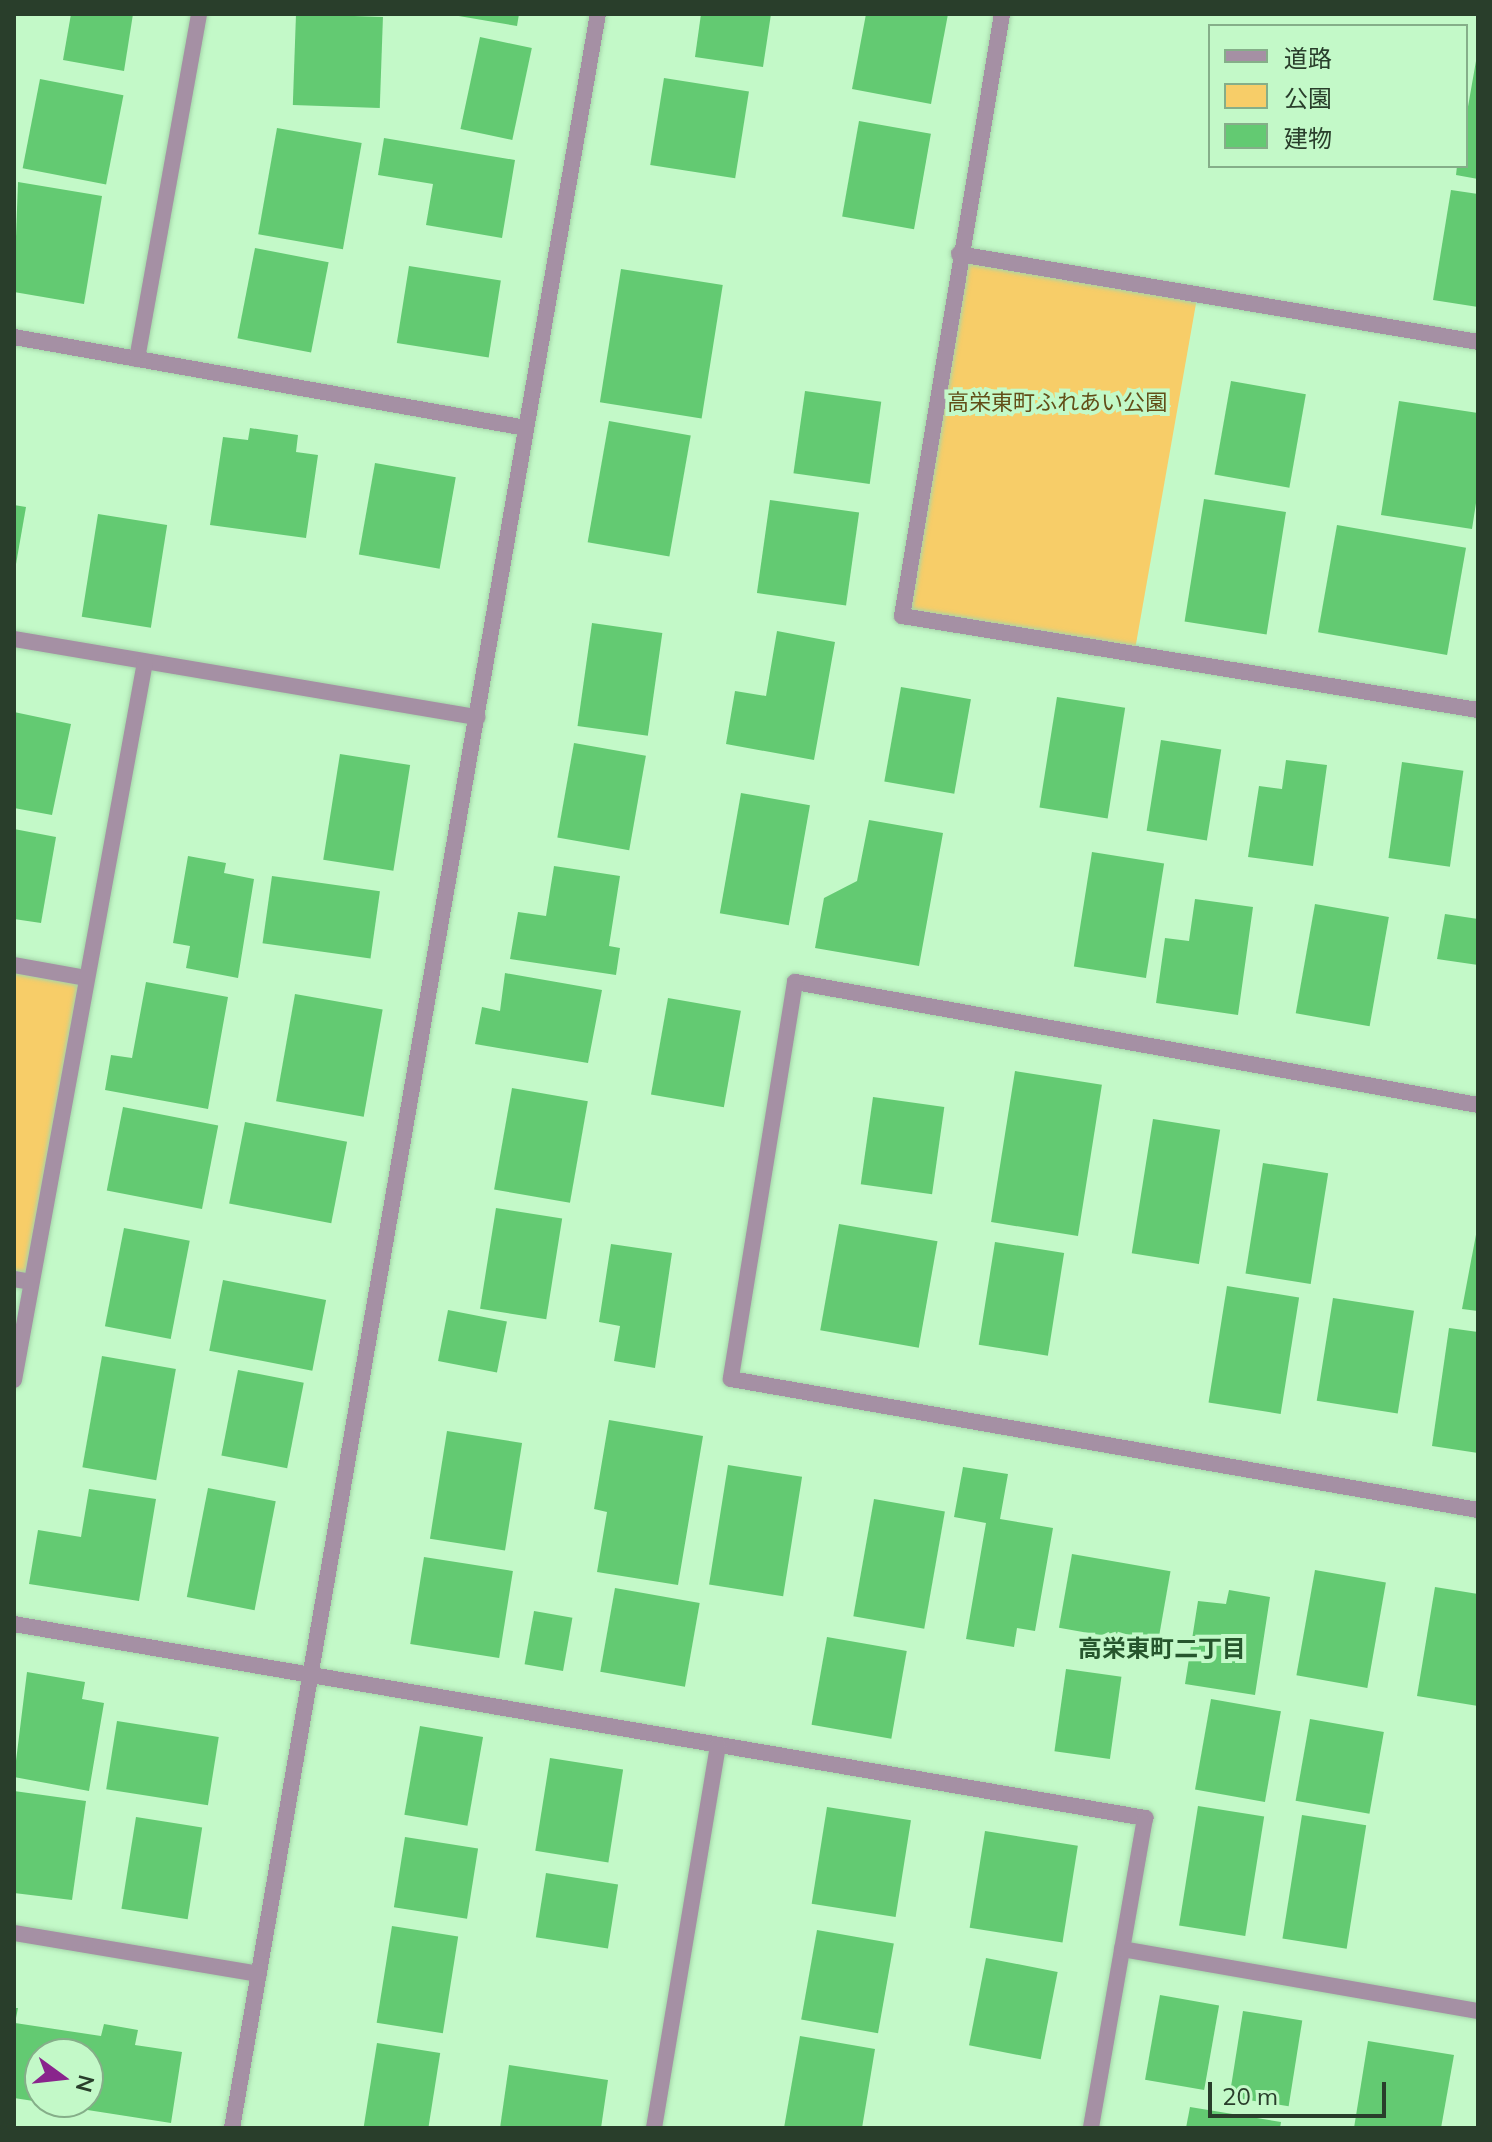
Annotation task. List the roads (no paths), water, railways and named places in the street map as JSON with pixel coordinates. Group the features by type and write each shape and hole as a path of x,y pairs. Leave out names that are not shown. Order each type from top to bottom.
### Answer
{"street":[{"path":"137,359 199,14"},
{"path":"232,2128 598,14"},
{"path":"1002,14 959,254 902,616 1478,710"},
{"path":"959,254 1478,342"},
{"path":"14,337 526,428"},
{"path":"14,639 477,717"},
{"path":"14,1380 22,1280 86,978 145,662"},
{"path":"14,965 86,978"},
{"path":"1478,1105 795,982 731,1379 1478,1510"},
{"path":"14,1624 1145,1818 1091,2128"},
{"path":"654,2128 718,1745"},
{"path":"14,1933 259,1974"},
{"path":"1122,1949 1478,2011"}],"district":[{"name":"高栄東町二丁目","path":"1162,1649"}],"park label":[{"name":"高栄東町ふれあい公園","path":"1057,403"}]}
